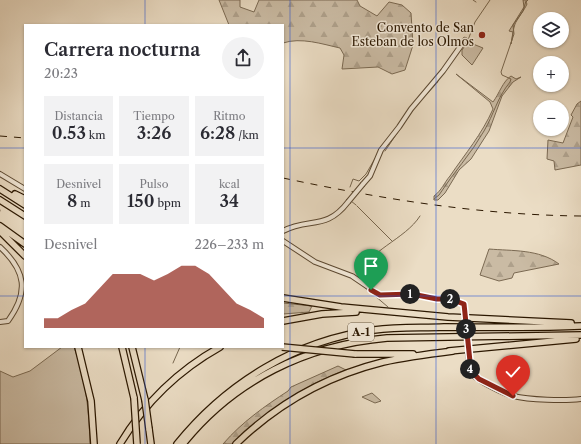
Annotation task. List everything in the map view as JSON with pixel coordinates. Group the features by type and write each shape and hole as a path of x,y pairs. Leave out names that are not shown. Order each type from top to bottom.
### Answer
{"highway":[{"path":"0,188 24,199"},
{"path":"0,188 24,204"},
{"path":"0,200 24,215"},
{"path":"0,226 24,243"},
{"path":"0,231 24,255"},
{"path":"284,298 341,307 448,317"},
{"path":"284,322 308,316 345,312 581,322"},
{"name":"A-1","path":"177,444 209,409 247,379 289,354 328,340 362,332 396,328 581,326"},
{"name":"A-1","path":"182,444 214,411 245,386 284,364 329,347 387,338 581,335"},
{"path":"284,347 355,354 395,354 453,351 581,338"},
{"path":"78,348 91,400 94,444"},
{"path":"122,348 134,398 138,444"},
{"path":"132,348 145,400 151,444"},
{"path":"120,444 139,417 162,390 194,363 218,348"},
{"path":"236,444 283,406 311,389 340,376 385,362 453,351"}],"street":[{"path":"284,232 300,226 322,223 341,212 370,176 381,150 399,127 410,109 443,71 465,40"},
{"path":"0,174 24,188"},
{"path":"284,242 314,262 352,276 380,295 388,296 405,293 437,299 450,299 464,304 471,371 475,376 508,395 566,400 581,399"},
{"path":"0,247 12,259 19,269 21,287 19,302 14,312 8,321 0,322"}],"green space":[{"path":"219,0 240,0 240,7 254,12 259,0 357,0 360,6 377,16 389,2 402,5 411,13 413,45 405,70 392,74 378,67 342,69 344,55 340,48 304,41 284,43 284,24 229,24"},
{"path":"523,0 528,0 515,24 511,44 513,32 509,31 524,7"},
{"path":"468,42 483,48 472,65 462,55 462,50"},
{"path":"456,74 493,102 508,78 511,76 516,79 521,77 513,82 502,96 489,131 471,159 459,170 445,193 438,200 434,200 434,196 441,189 479,135 493,109 490,102"},
{"path":"581,101 581,165 555,170 554,161 547,159 548,140 563,143 566,136 569,136 569,127 573,117 571,115 577,104"},
{"path":"489,249 534,253 551,259 559,264 514,273 512,278 499,281 480,275"},
{"path":"284,303 312,306 309,312 284,314"},
{"path":"61,348 74,348 86,395 90,444 0,444 0,371 13,377 30,371"},
{"path":"338,366 346,370 330,376 299,392 258,421 232,444 223,444 246,422 288,391 291,387"},
{"path":"372,393 381,401 375,403 362,397"}],"waterway":[{"path":"468,40 475,22 490,0"},
{"path":"434,199 439,195 468,156 487,125 502,94 510,82 511,79 502,75 501,72 514,34 513,25 523,11 526,1"},
{"path":"462,47 467,42"},
{"path":"437,83 440,77"},
{"path":"423,98 436,84"},
{"path":"385,151 413,110"},
{"path":"350,187 353,179 359,181 366,174 377,155"},
{"path":"351,201 356,205"},
{"path":"357,206 392,241"},
{"path":"358,278 369,260 405,232 420,216"},
{"path":"361,284 388,307"},
{"path":"173,363 180,348"}],"railway":[{"path":"0,136 24,138"},
{"path":"284,178 357,193 468,209 506,213 581,216"}],"place":[{"name":"Convento de San Esteban de los Olmos","path":"482,35"}],"route":[{"path":"371,290 380,295 388,296 405,293 427,298 450,299 464,304 469,362 472,374 508,395 513,396"}]}
